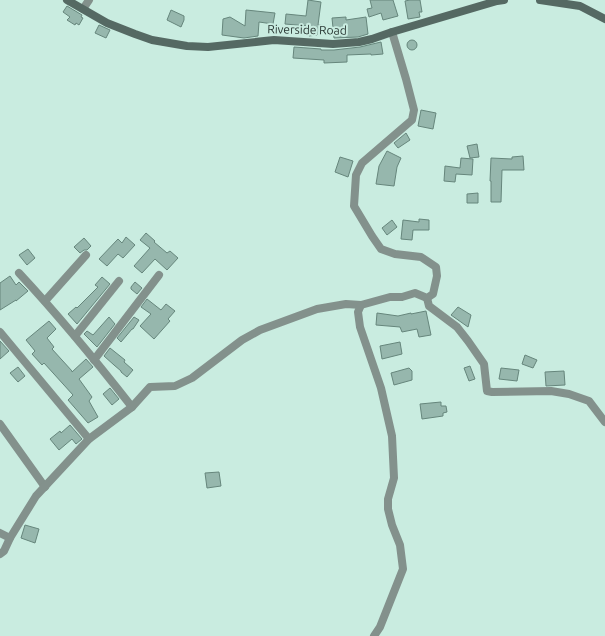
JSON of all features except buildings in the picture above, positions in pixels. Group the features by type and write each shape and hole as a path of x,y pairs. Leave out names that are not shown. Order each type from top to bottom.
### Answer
{"street":[{"name":"Riverside Road","path":"67,0 107,23 134,34 152,40 186,46 208,47 274,40 333,44 359,42 504,0"},
{"path":"83,9 89,0"},
{"path":"540,0 580,6 605,19"},
{"path":"392,32 414,110 412,120 362,163 356,175 354,206 381,249 395,254 421,257 436,267 437,276 433,294 427,298"},
{"path":"45,301 86,255"},
{"path":"19,273 75,336 132,408"},
{"path":"94,360 159,275"},
{"path":"75,336 120,282"},
{"path":"0,554 4,552 10,538 36,496 89,439 132,408 150,387 176,386 192,378 242,340 260,330 317,309 346,304 361,305 390,296 402,296 415,293 427,298"},
{"path":"427,298 429,306 457,327 484,364 487,391 551,391 569,394 589,401 605,422"},
{"path":"361,305 358,312 360,327 381,388 392,436 394,478 388,499 388,509 392,525 400,545 403,570 380,627 374,636"},
{"path":"0,332 89,439"},
{"path":"0,424 45,487"},
{"path":"0,533 10,538"}]}
